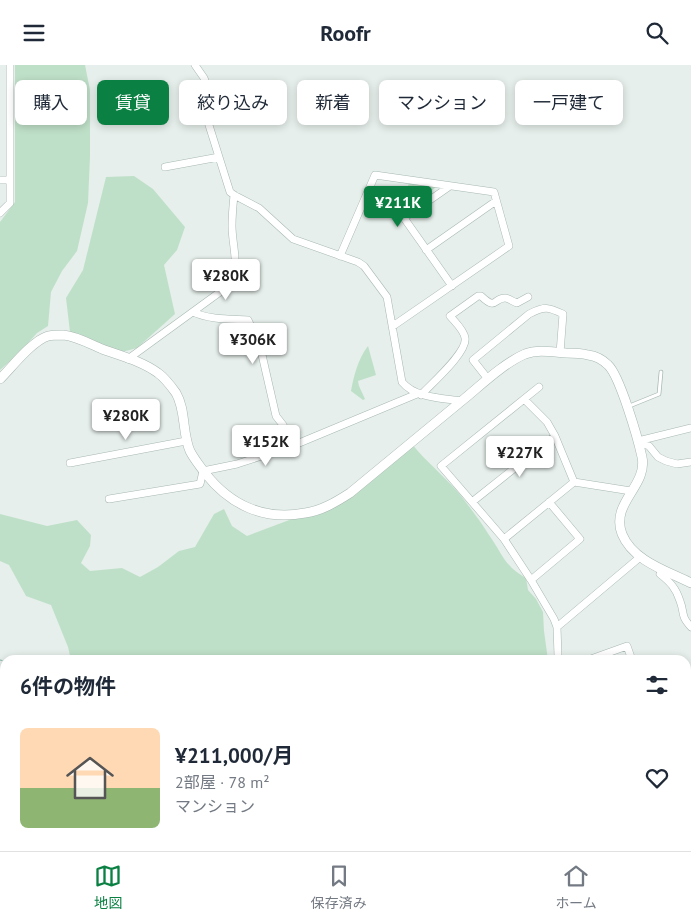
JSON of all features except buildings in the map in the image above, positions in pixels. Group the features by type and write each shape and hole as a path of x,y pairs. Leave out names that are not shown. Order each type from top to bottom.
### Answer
{"street":[{"path":"0,213 10,203 10,65"},
{"path":"195,65 206,83 208,122 230,192 259,208 293,239 358,262 364,266 385,293 393,326 400,378 404,385 419,394 461,401"},
{"path":"165,167 219,157"},
{"path":"340,256 375,175 494,192 509,246 393,326"},
{"path":"0,179 10,179"},
{"path":"450,186 404,218 452,286"},
{"path":"128,359 231,284 235,269 232,227 234,195"},
{"path":"426,250 496,201"},
{"path":"203,471 237,464 292,446 419,394 459,355 466,343 465,334 450,316 478,296 481,296 488,303 494,303 506,298 517,303 528,297"},
{"path":"488,379 472,360 529,314 543,308 550,308 563,314 560,353"},
{"path":"193,312 213,318 248,320 260,346 276,416 283,425 292,446"},
{"path":"0,379 33,345 48,336 64,335 77,338 144,365 164,378 177,394 186,441 203,471 215,486 227,496 249,509 276,515 306,513 335,502 350,493 514,359 531,352 540,351 590,355 601,359 613,370 617,377 642,459 640,475 619,515 621,532 626,543 639,557 691,583"},
{"path":"539,387 441,466 504,539 531,580 557,627 558,655"},
{"path":"524,399 546,422 555,436 574,482"},
{"path":"638,442 691,428"},
{"path":"472,502 555,436"},
{"path":"70,463 186,441"},
{"path":"638,442 649,446 658,457 666,461 677,464 691,462"},
{"path":"109,499 200,484 203,471"},
{"path":"504,539 574,482 631,491"},
{"path":"531,580 580,539 550,502"},
{"path":"557,627 639,557"},
{"path":"664,570 660,574 671,583 680,601 684,619 691,627"},
{"path":"603,655 627,647 630,655"}],"lane":[{"path":"627,407 659,394 661,372"}],"green space":[{"path":"15,65 85,65 90,90 88,203 77,251 62,271 51,292 48,326 37,333 0,370 0,222 15,202 15,125 87,125 87,80 15,80"},
{"path":"134,176 153,189 185,227 177,250 164,265 175,314 137,348 122,352 70,332 66,298 83,270 106,177"},
{"path":"410,180 440,184 402,213 400,209"},
{"path":"368,346 376,375 358,381 365,399 363,400 351,391 357,367"},
{"path":"412,444 462,497 508,564 526,578 528,590 536,599 543,612 547,655 70,655 51,605 26,596 9,565 0,561 0,514 47,526 77,520 91,535 90,546 81,563 90,571 122,568 140,577 158,567 179,551 195,547 214,514 224,509 232,526 247,536 340,499"}]}
